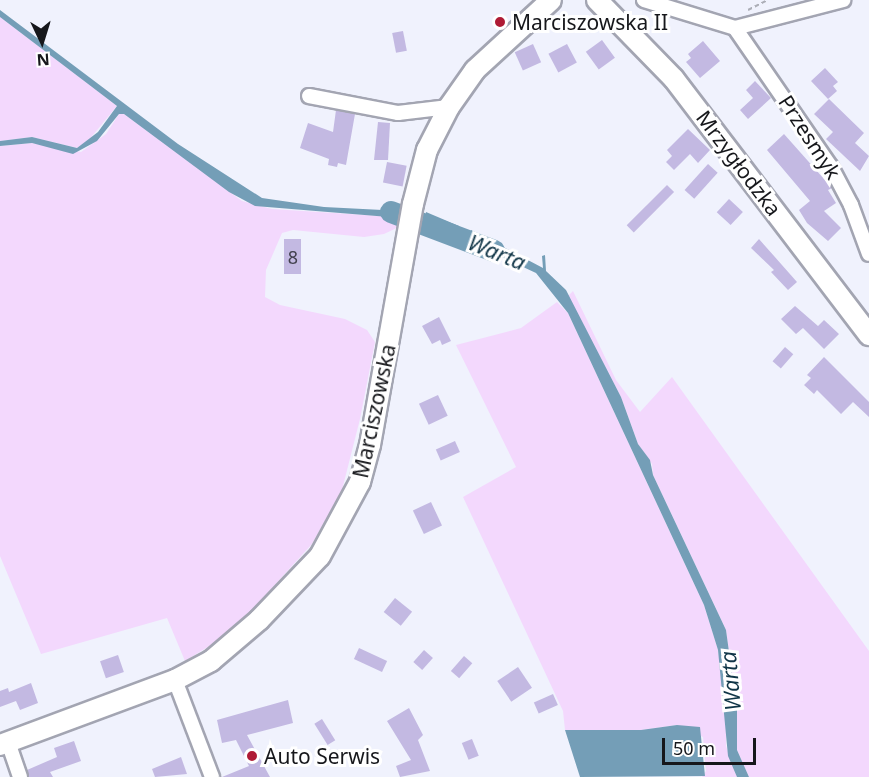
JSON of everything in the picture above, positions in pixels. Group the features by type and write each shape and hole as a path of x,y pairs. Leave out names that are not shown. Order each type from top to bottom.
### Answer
{"street":[{"name":"Marciszowska","path":"4,743 175,680 220,655 259,620 320,556 344,519 360,482 370,445 413,204 427,150 448,107 475,70 552,0"},
{"name":"Mrzygłodzka","path":"597,0 674,79 869,335"},
{"path":"644,0 735,28 843,0"},
{"name":"Przesmyk","path":"735,28 831,167 851,205 869,254"},
{"path":"309,96 398,113 448,107"},
{"path":"175,680 212,777"},
{"path":"4,743 20,777"}],"shaded area":[{"path":"0,17 117,106 88,141 77,148 32,137 0,141"},
{"path":"119,114 124,114 242,201 272,209 397,217 403,225 384,234 364,237 293,230 282,233 266,270 265,297 280,305 345,319 367,330 375,342 360,419 342,490 312,544 232,632 185,661 167,618 41,654 0,556 0,146 32,143 81,152 106,134"},
{"path":"573,291 616,380 640,412 672,377 869,651 869,777 749,777 737,750 737,709 726,630 653,475 652,464 638,444 621,397 568,296"},
{"path":"557,302 568,313 704,605 718,650 726,711 726,746 737,777 702,777 706,771 703,737 677,725 641,730 565,730 563,711 463,497 516,467 456,345 521,328"}],"water":[{"path":"0,10 178,144 262,198 324,207 402,211 401,218 255,206 229,192 124,114 119,114 97,141 73,154 32,143 0,146 0,141 32,137 77,148 98,132 117,106 0,17"},
{"path":"426,212 459,226 452,240 423,231"},
{"path":"471,230 543,268 542,256 545,255 546,271 566,290 621,397 638,444 650,460 653,475 726,630 737,710 737,750 749,777 737,777 728,756 718,650 704,605 568,313 536,273 478,246 464,246"},
{"path":"677,725 700,727 705,776 580,777 565,730 641,730"}],"building":[{"path":"403,31 407,51 396,53 392,33"},
{"path":"602,40 615,58 599,70 586,52"},
{"path":"703,41 720,61 700,78 686,62 691,58 688,54"},
{"path":"533,44 541,62 523,70 515,52"},
{"path":"567,44 577,63 558,72 548,54"},
{"path":"825,68 838,82 833,86 837,91 828,99 811,81"},
{"path":"755,81 771,98 748,119 740,110 753,98 746,90"},
{"path":"829,99 864,133 855,143 869,156 860,171 826,139 833,132 814,114"},
{"path":"336,110 355,114 346,165 338,163 337,167 328,165 329,159 300,148 308,123 333,132"},
{"path":"378,122 390,123 388,160 374,160"},
{"path":"688,129 710,150 698,163 690,154 674,170 666,162 672,156 667,150"},
{"path":"784,134 832,188 828,190 836,203 824,211 841,228 828,241 807,223 799,210 810,201 767,150"},
{"path":"387,162 407,166 403,186 383,183"},
{"path":"708,164 718,173 694,199 685,190"},
{"path":"667,185 674,192 634,232 627,225"},
{"path":"729,199 743,212 731,225 717,212"},
{"path":"284,239 301,239 301,274 284,274"},
{"path":"759,239 797,282 788,290 771,272 774,270 751,248"},
{"path":"795,306 818,326 824,320 839,334 824,349 803,328 796,334 781,319"},
{"path":"439,317 451,341 442,345 440,340 432,344 422,326"},
{"path":"785,347 793,354 781,369 773,361"},
{"path":"824,357 869,402 869,417 853,402 841,414 817,390 814,394 804,385 811,378 807,375"},
{"path":"438,395 448,416 429,425 419,404"},
{"path":"455,441 460,452 441,461 436,450"},
{"path":"431,502 442,526 424,534 413,510"},
{"path":"395,598 412,612 401,626 384,612"},
{"path":"359,648 387,661 382,672 354,659"},
{"path":"424,650 433,658 422,670 413,662"},
{"path":"118,655 124,672 106,678 100,661"},
{"path":"464,656 472,663 459,678 451,671"},
{"path":"518,667 532,688 511,702 497,681"},
{"path":"31,683 38,703 20,710 16,701 0,707 0,691 8,688 9,692"},
{"path":"553,694 558,705 539,714 534,703"},
{"path":"288,700 293,723 247,735 270,777 222,777 249,766 236,740 222,743 217,720"},
{"path":"409,708 423,735 418,740 430,771 400,777 396,766 411,760 387,721"},
{"path":"322,719 335,740 328,745 314,724"},
{"path":"472,739 479,756 469,760 462,743"},
{"path":"74,741 81,761 50,772 53,777 29,777 27,770 57,757 54,748"},
{"path":"181,757 187,774 155,777 152,769"}],"waterway":[{"name":"Warta","path":"391,212 494,251"}],"place":[{"name":"Marciszowska II","path":"500,22"},
{"name":"Auto Serwis","path":"252,756"}]}
